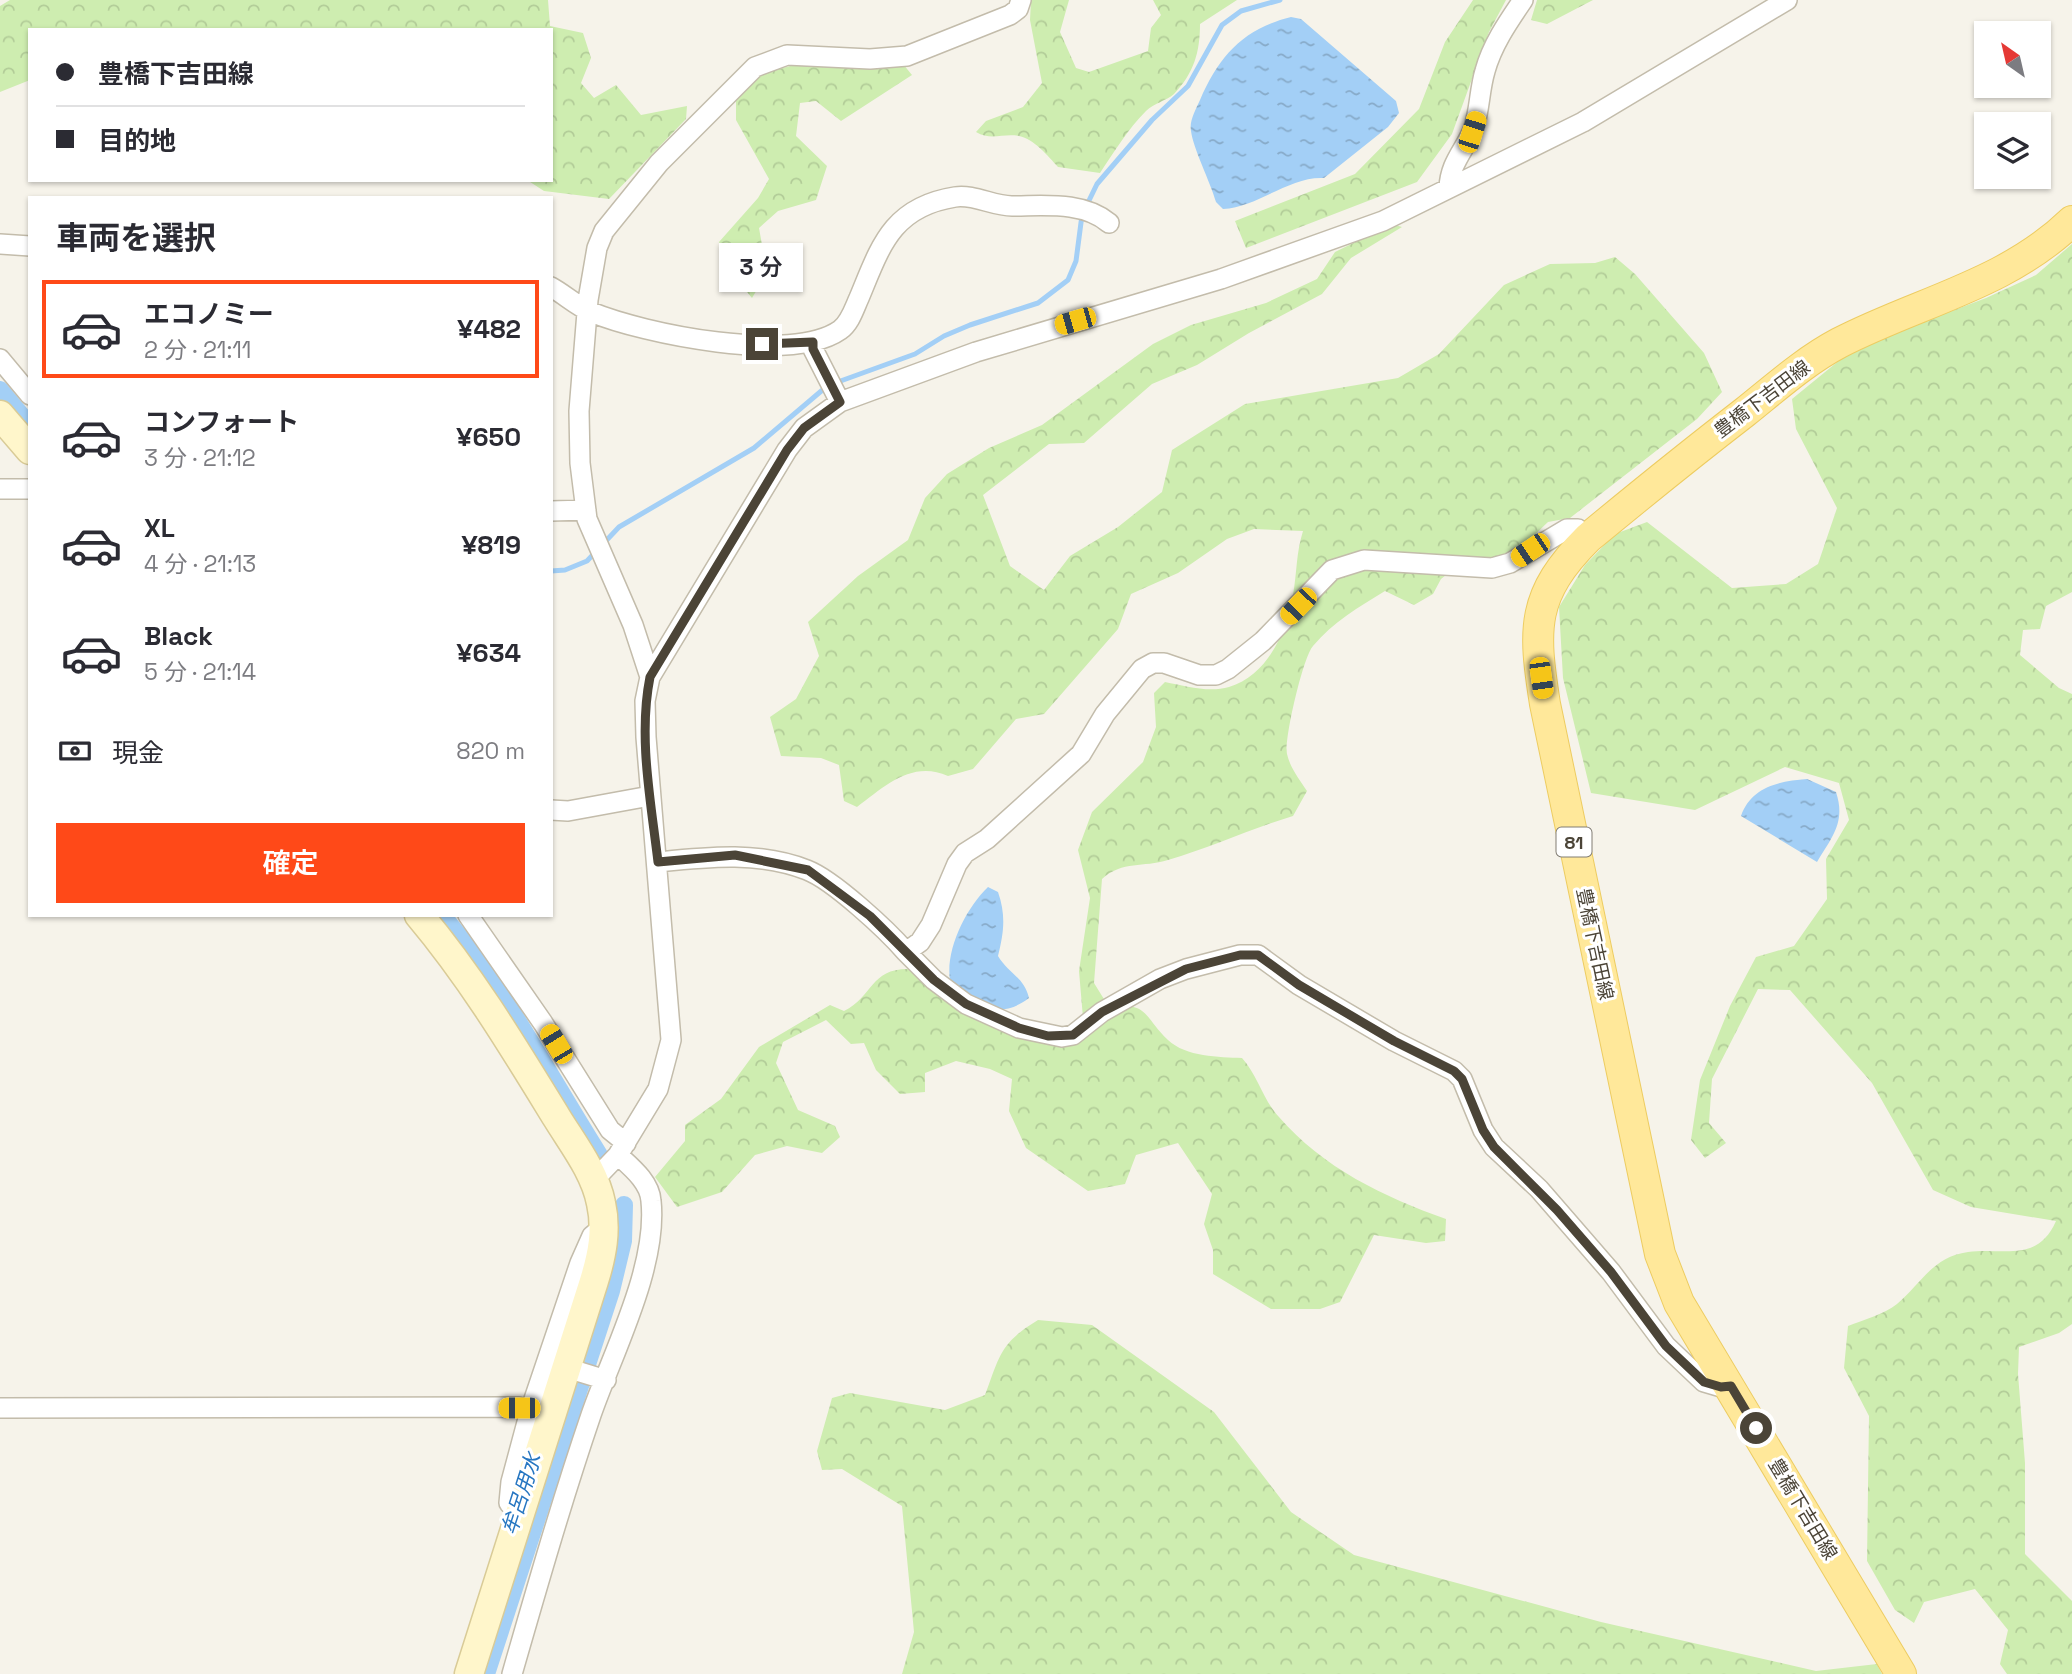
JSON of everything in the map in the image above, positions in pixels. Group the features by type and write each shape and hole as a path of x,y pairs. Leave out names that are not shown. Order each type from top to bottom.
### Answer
{"main road":[{"name":"豊橋下吉田線","path":"1901,1674 1679,1303 1660,1254 1545,704 1537,653 1537,625 1548,589 1566,561 1588,538 1798,370 1837,344 1994,277 2048,245 2072,221"}],"street":[{"path":"650,677 633,625 586,510 579,411 587,311 597,248 616,212 659,163 755,67 787,55 870,59 907,56 1010,15 1018,9 1021,0"},
{"path":"1448,188 1449,172 1472,132 1484,72 1493,50 1523,0"},
{"path":"594,1180 622,1149 658,1089 671,1040 658,862 650,796 645,701 650,677 787,450 833,390 976,352 1221,279 1343,238 1583,122 1787,0"},
{"path":"553,288 587,311 660,332 704,341 747,344 813,342 842,328 852,316 874,256 888,235 904,219 931,203 957,196 1007,206 1082,209 1109,223"},
{"path":"0,244 28,246"},
{"path":"813,342 833,390"},
{"path":"0,359 28,393"},
{"path":"0,415 28,448"},
{"path":"0,489 28,489"},
{"path":"553,511 586,510"},
{"path":"906,952 920,942 931,925 957,864 965,853 988,839 1081,754 1105,714 1142,669 1153,663 1199,675 1216,675 1228,669 1263,641 1332,570 1349,563 1364,560 1492,568 1510,563 1567,528 1578,529 1588,538"},
{"path":"553,810 568,811 650,796"},
{"path":"658,862 735,855 808,870 870,916 934,980 966,1004 1019,1028 1062,1037 1073,1035 1102,1012 1160,979 1186,969 1240,955 1258,955 1299,985 1394,1041 1454,1071 1462,1079 1483,1130 1494,1147 1548,1199 1611,1272 1666,1346 1704,1382 1721,1387 1731,1386"},
{"path":"421,917 480,993 594,1180 601,1201 604,1226 602,1256 572,1370 520,1515 469,1674"},
{"path":"469,917 543,1023 648,1189 652,1200 649,1241 602,1379 512,1674"},
{"path":"520,1515 509,1503 511,1482 530,1411 579,1263 592,1236 604,1226"},
{"path":"572,1370 602,1379"},
{"path":"0,1408 492,1407 530,1411"}],"green space":[{"path":"10,0 548,0 550,26 583,33 591,58 581,83 594,98 616,85 641,115 687,106 686,119 609,199 544,191 530,182 553,182 553,28 28,28 28,81 0,92 0,6"},
{"path":"1031,0 1069,0 1060,32 1076,68 1089,72 1148,51 1151,28 1161,15 1153,0 1237,0 1200,24 1197,53 1186,78 1174,94 1149,108 1139,118 1100,173 1058,167 1040,148 1019,136 987,136 976,132 986,121 1023,107 1042,83 1030,20"},
{"path":"1473,0 1506,0 1489,32 1452,134 1417,182 1246,248 1235,221 1355,174 1419,109 1445,42"},
{"path":"1537,0 1593,0 1547,24 1531,20"},
{"path":"802,63 903,64 912,75 841,121 816,101 800,103 796,136 827,166 816,200 778,211 759,228 767,273 752,298 726,267 719,242 758,198 769,179 736,120 736,96 763,73"},
{"path":"1392,224 1402,227 1351,258 1322,294 1249,333 1197,365 1152,384 1084,443 1049,444 983,495 1010,566 1044,590 1070,556 1118,527 1162,492 1172,450 1245,404 1398,378 1439,354 1504,285 1550,264 1595,263 1615,257 1635,274 1704,353 1722,392 1697,419 1570,518 1548,522 1525,544 1496,559 1464,561 1441,579 1433,594 1414,605 1385,591 1338,622 1313,646 1300,681 1287,746 1290,764 1307,791 1293,816 1168,860 1118,869 1102,879 1094,983 1107,1004 1139,1009 1168,1040 1184,1050 1203,1055 1242,1058 1273,1110 1296,1135 1356,1179 1400,1201 1446,1219 1445,1241 1426,1243 1374,1235 1340,1302 1320,1309 1271,1309 1213,1274 1213,1250 1204,1224 1212,1194 1178,1143 1136,1155 1125,1184 1088,1191 1026,1148 1009,1111 1012,1079 990,1069 956,1061 925,1073 925,1092 900,1094 876,1070 864,1043 851,1044 826,1020 783,1042 776,1063 798,1110 835,1126 840,1137 822,1153 787,1146 755,1155 722,1192 677,1207 655,1177 685,1141 685,1125 721,1099 759,1047 830,1005 844,1011 854,1005 887,973 910,969 1062,1041 1083,1018 1079,971 1090,898 1078,850 1092,812 1143,762 1156,727 1154,693 1165,682 1221,689 1243,681 1265,662 1286,623 1303,531 1254,529 1227,539 1178,573 1131,594 1118,629 1044,714 1016,719 973,769 948,776 923,771 911,773 889,784 857,807 844,801 839,765 821,758 781,756 770,717 796,699 819,656 808,622 858,576 908,540 925,498 947,474 989,448 1042,425 1153,344 1191,325 1266,303 1317,279 1335,252"},
{"path":"2072,244 2072,592 2046,606 2040,629 2023,630 2020,655 2059,688 2072,694 2072,1324 2059,1333 2019,1347 2018,1374 2025,1463 2025,1554 2072,1601 2072,1674 2007,1674 2000,1664 2008,1630 1975,1589 1924,1602 1914,1623 1895,1610 1867,1561 1869,1416 1844,1368 1848,1326 1892,1308 1945,1259 1968,1252 2018,1251 2029,1248 2048,1234 2056,1221 1971,1207 1933,1190 1872,1083 1790,990 1758,989 1712,1079 1709,1123 1726,1143 1705,1158 1691,1140 1700,1080 1730,1006 1756,957 1794,946 1827,899 1826,859 1849,820 1839,783 1785,767 1695,810 1591,793 1563,678 1559,607 1585,565 1615,534 1647,522 1732,588 1786,584 1818,564 1837,508 1796,429 1792,399 1841,359 1899,331 1986,298 2036,275"},
{"path":"1038,1320 1092,1325 1214,1412 1291,1512 1354,1555 1601,1622 1816,1671 1877,1664 1882,1674 902,1674 914,1632 902,1506 842,1469 822,1470 817,1451 832,1398 850,1393 945,1410 985,1395 1008,1343"}],"water":[{"path":"1291,17 1301,19 1396,101 1399,113 1388,127 1324,178 1299,182 1249,203 1223,209 1216,202 1192,138 1193,115 1215,70 1235,46 1259,29"},
{"path":"1807,779 1836,792 1839,803 1836,829 1817,862 1741,816 1752,798 1767,787"},
{"path":"988,887 998,892 1002,908 1003,931 998,956 1020,980 1029,998 1008,1008 998,1009 980,1003 951,985 949,973 958,933 971,907"}],"waterway":[{"path":"835,383 915,354 944,336 970,325 1038,303 1068,280 1076,261 1082,215 1097,184 1152,120 1188,86 1222,25 1241,11 1280,0"},
{"path":"553,571 565,570 587,561 619,527 754,448 826,387"},
{"name":"牟呂用水","path":"0,390 28,424"},
{"name":"牟呂用水","path":"444,917 486,972 599,1155"},
{"name":"牟呂用水","path":"486,1674 611,1291 623,1241 624,1205"}],"route":[{"path":"762,344 813,342 813,349 840,402 804,428 787,450 650,677 645,701 646,737 658,862 735,855 808,870 870,916 890,933 934,980 966,1004 1019,1028 1048,1036 1073,1035 1102,1012 1160,979 1186,969 1240,955 1258,955 1299,985 1394,1041 1454,1071 1462,1079 1483,1130 1494,1147 1539,1189 1611,1272 1666,1346 1704,1382 1721,1387 1731,1386 1756,1428"}]}
